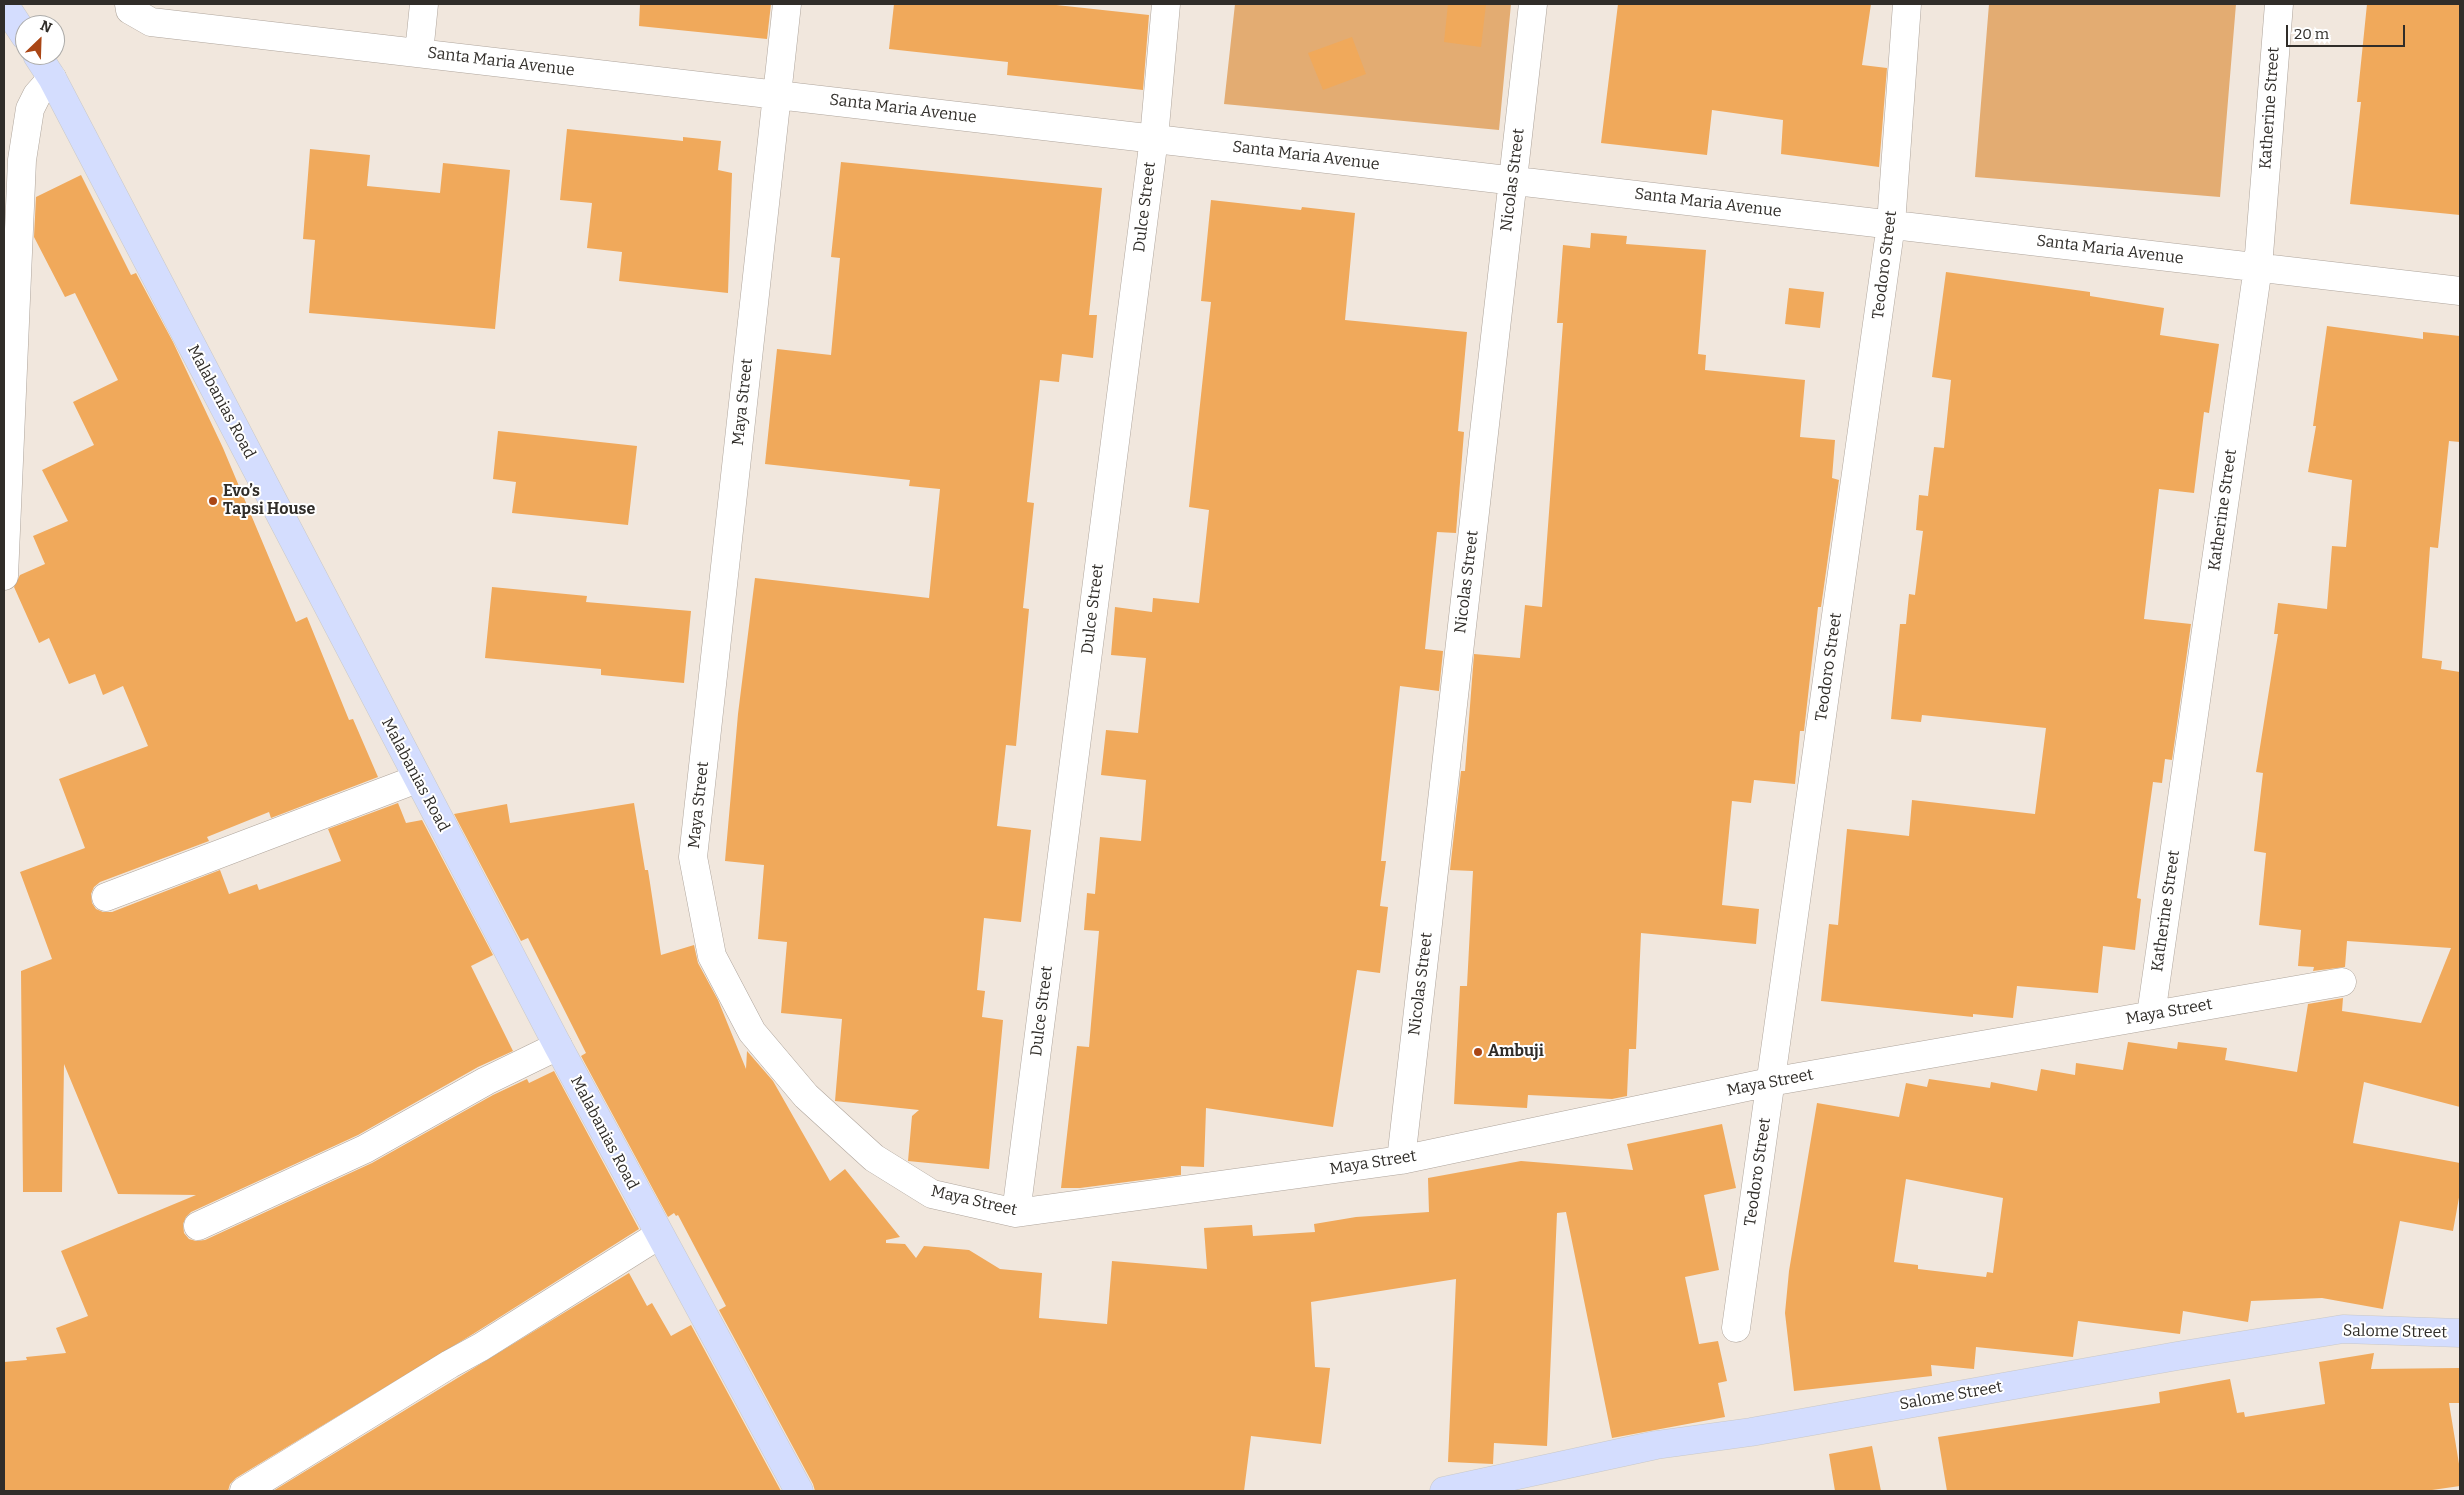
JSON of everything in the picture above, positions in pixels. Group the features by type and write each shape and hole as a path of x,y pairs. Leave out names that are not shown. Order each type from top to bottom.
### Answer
{"main road":[{"path":"4,4 15,21"},
{"name":"Malabanias Road","path":"44,65 558,1046 799,1491"},
{"name":"Salome Street","path":"1444,1491 1656,1445 1750,1432 2013,1384 2334,1331 2460,1333"}],"street":[{"name":"Santa Maria Avenue","path":"129,4 130,10 151,22 2460,291"},
{"path":"419,53 424,4"},
{"name":"Maya Street","path":"787,4 693,857 712,956 752,1032 806,1096 874,1158 932,1194 1016,1214 1401,1160 1770,1082 2342,982"},
{"name":"Dulce Street","path":"1016,1214 1154,138 1166,4"},
{"name":"Nicolas Street","path":"1401,1160 1533,4"},
{"name":"Teodoro Street","path":"1736,1328 1891,224 1907,4"},
{"name":"Katherine Street","path":"2151,1015 2258,267 2279,4"},
{"path":"4,576 22,160 30,109 38,95 52,78"},
{"path":"106,897 417,779"},
{"path":"198,1226 365,1149 486,1081 558,1046"},
{"path":"244,1491 659,1235"}],"shaded area":[{"path":"1235,4 1511,4 1499,130 1224,104"},
{"path":"1989,4 2236,4 2220,197 1975,177"}],"building":[{"path":"640,4 771,4 767,39 639,26"},
{"path":"894,4 1047,4 1149,15 1143,90 1007,75 1008,62 889,49"},
{"path":"1448,4 1486,4 1481,47 1444,42"},
{"path":"1618,4 1871,4 1862,65 1887,68 1879,167 1781,154 1783,120 1712,110 1707,155 1601,143"},
{"path":"2367,4 2460,4 2460,215 2350,204 2361,102 2357,102"},
{"path":"1352,37 1366,74 1323,90 1308,53"},
{"path":"567,129 683,141 683,137 721,141 718,170 732,173 728,293 619,281 622,252 587,248 592,203 560,200"},
{"path":"310,149 370,155 367,186 440,193 443,163 510,170 495,329 309,313 315,240 303,239"},
{"path":"841,162 1102,188 1089,315 1097,315 1093,358 1062,354 1059,382 1040,380 1027,502 1034,503 1023,608 1029,609 1016,746 1006,745 997,826 1031,830 1021,922 984,918 977,990 985,991 982,1017 1003,1020 989,1169 908,1161 912,1116 919,1110 835,1101 842,1019 781,1013 787,942 758,939 764,865 725,861 738,714 755,578 929,598 940,489 909,486 910,480 765,464 777,349 831,355 840,258 831,257"},
{"path":"81,175 131,275 136,273 173,342 223,448 296,622 307,617 349,720 353,719 378,777 271,818 269,812 207,837 209,841 100,882 94,887 91,894 92,903 96,909 103,912 112,912 220,870 229,894 257,884 259,890 341,861 328,829 398,803 406,823 422,820 493,955 471,966 513,1051 478,1067 358,1135 191,1212 183,1224 184,1233 189,1239 196,1241 205,1240 372,1163 493,1095 527,1079 529,1083 554,1071 639,1229 473,1334 236,1478 230,1484 228,1491 4,1491 4,1362 27,1360 26,1357 66,1353 56,1328 88,1316 61,1251 196,1195 118,1194 64,1064 62,1192 23,1192 21,971 52,959 20,872 85,848 59,779 148,746 123,686 103,695 95,674 69,684 49,638 39,643 14,587 20,575 45,564 33,536 68,521 42,470 94,445 73,402 118,380 75,293 65,297 34,237 36,197"},
{"path":"1211,200 1301,210 1302,207 1355,213 1345,320 1467,332 1458,431 1464,432 1456,533 1437,532 1425,649 1443,651 1439,691 1400,686 1381,861 1386,861 1380,906 1388,907 1380,973 1357,970 1333,1127 1206,1108 1204,1167 1181,1166 1181,1175 1080,1188 1061,1188 1077,1046 1089,1047 1099,931 1084,930 1087,893 1095,894 1100,837 1141,841 1146,780 1101,775 1106,730 1138,733 1146,658 1111,655 1115,607 1152,612 1153,598 1199,603 1209,510 1189,507 1211,302 1201,301"},
{"path":"1591,233 1627,236 1626,244 1706,250 1698,354 1706,355 1705,370 1805,380 1800,437 1835,440 1832,478 1839,480 1821,607 1818,607 1804,731 1800,731 1795,784 1754,780 1751,803 1732,801 1722,905 1759,909 1756,944 1641,933 1636,1049 1629,1049 1627,1096 1612,1099 1528,1095 1527,1108 1454,1104 1460,986 1467,986 1473,871 1450,870 1461,771 1465,771 1474,654 1520,658 1525,605 1542,607 1563,323 1557,323 1563,245 1590,248"},
{"path":"1946,272 2090,292 2090,296 2164,308 2160,335 2219,344 2209,413 2204,412 2194,493 2159,489 2144,619 2191,624 2172,760 2165,759 2162,783 2153,782 2137,898 2141,899 2135,950 2103,946 2098,993 2017,986 2013,1018 1973,1014 1973,1017 1821,1001 1829,924 1838,925 1847,829 1909,836 1912,800 2035,814 2046,728 1922,715 1921,722 1891,719 1900,624 1906,624 1909,594 1915,595 1923,531 1916,530 1919,495 1928,496 1934,447 1944,448 1951,380 1932,377"},
{"path":"1789,288 1824,292 1820,328 1785,324"},
{"path":"2327,326 2423,339 2423,332 2460,336 2460,442 2449,441 2438,548 2430,547 2422,658 2442,661 2441,669 2460,672 2460,1107 2364,1082 2353,1143 2460,1163 2460,1192 2453,1231 2400,1221 2383,1309 2322,1298 2251,1301 2248,1322 2183,1311 2180,1334 2078,1321 2073,1357 1976,1347 1974,1369 1931,1365 1932,1376 1794,1391 1785,1313 1789,1271 1817,1103 1899,1117 1906,1083 1927,1087 1929,1079 1990,1088 1991,1082 2037,1091 2041,1069 2075,1075 2076,1063 2123,1070 2128,1042 2177,1049 2178,1042 2227,1048 2225,1060 2297,1072 2308,1004 2343,998 2342,1011 2421,1023 2451,948 2347,941 2345,967 2313,971 2314,967 2298,966 2301,930 2259,925 2266,853 2254,851 2263,773 2256,772 2278,634 2274,634 2278,603 2327,609 2332,546 2346,547 2352,480 2308,472 2316,426 2313,426","holes":["1906,1179 2003,1198 1993,1273 1987,1272 1986,1277 1918,1269 1918,1265 1894,1262"]},
{"path":"498,431 637,446 628,525 512,513 516,482 493,479"},
{"path":"492,587 587,596 586,602 691,611 684,683 601,675 601,669 485,658"},
{"path":"634,803 645,870 648,870 661,955 694,945 698,963 718,1000 746,1069 747,1051 773,1081 830,1181 845,1169 900,1237 886,1240 886,1243 905,1244 916,1258 924,1246 969,1250 1000,1269 1042,1273 1039,1318 1107,1324 1112,1261 1207,1269 1204,1228 1252,1225 1253,1236 1315,1232 1314,1224 1356,1217 1429,1212 1428,1178 1521,1161 1633,1170 1627,1144 1722,1124 1736,1188 1704,1195 1719,1270 1685,1277 1699,1344 1718,1341 1727,1381 1718,1383 1725,1417 1612,1438 1566,1212 1557,1213 1547,1446 1494,1443 1493,1464 1448,1462 1456,1279 1311,1302 1315,1367 1330,1368 1321,1444 1251,1436 1244,1491 815,1491 813,1484 719,1310 726,1306 678,1215 676,1216 674,1213 668,1217 581,1056 586,1053 528,938 521,941 454,814 507,804 510,823"},
{"path":"629,1273 647,1306 652,1303 671,1336 691,1325 781,1491 273,1491"},
{"path":"2374,1353 2371,1369 2460,1368 2460,1403 2449,1403 2460,1470 2460,1486 2425,1491 1947,1491 1938,1437 2160,1403 2159,1392 2230,1379 2237,1413 2244,1412 2245,1417 2325,1404 2319,1362"},
{"path":"1872,1446 1881,1491 1835,1491 1829,1454"}],"place":[{"name":"Evo’s Tapsi House","path":"213,501"},
{"name":"Ambuji","path":"1478,1052"}]}
